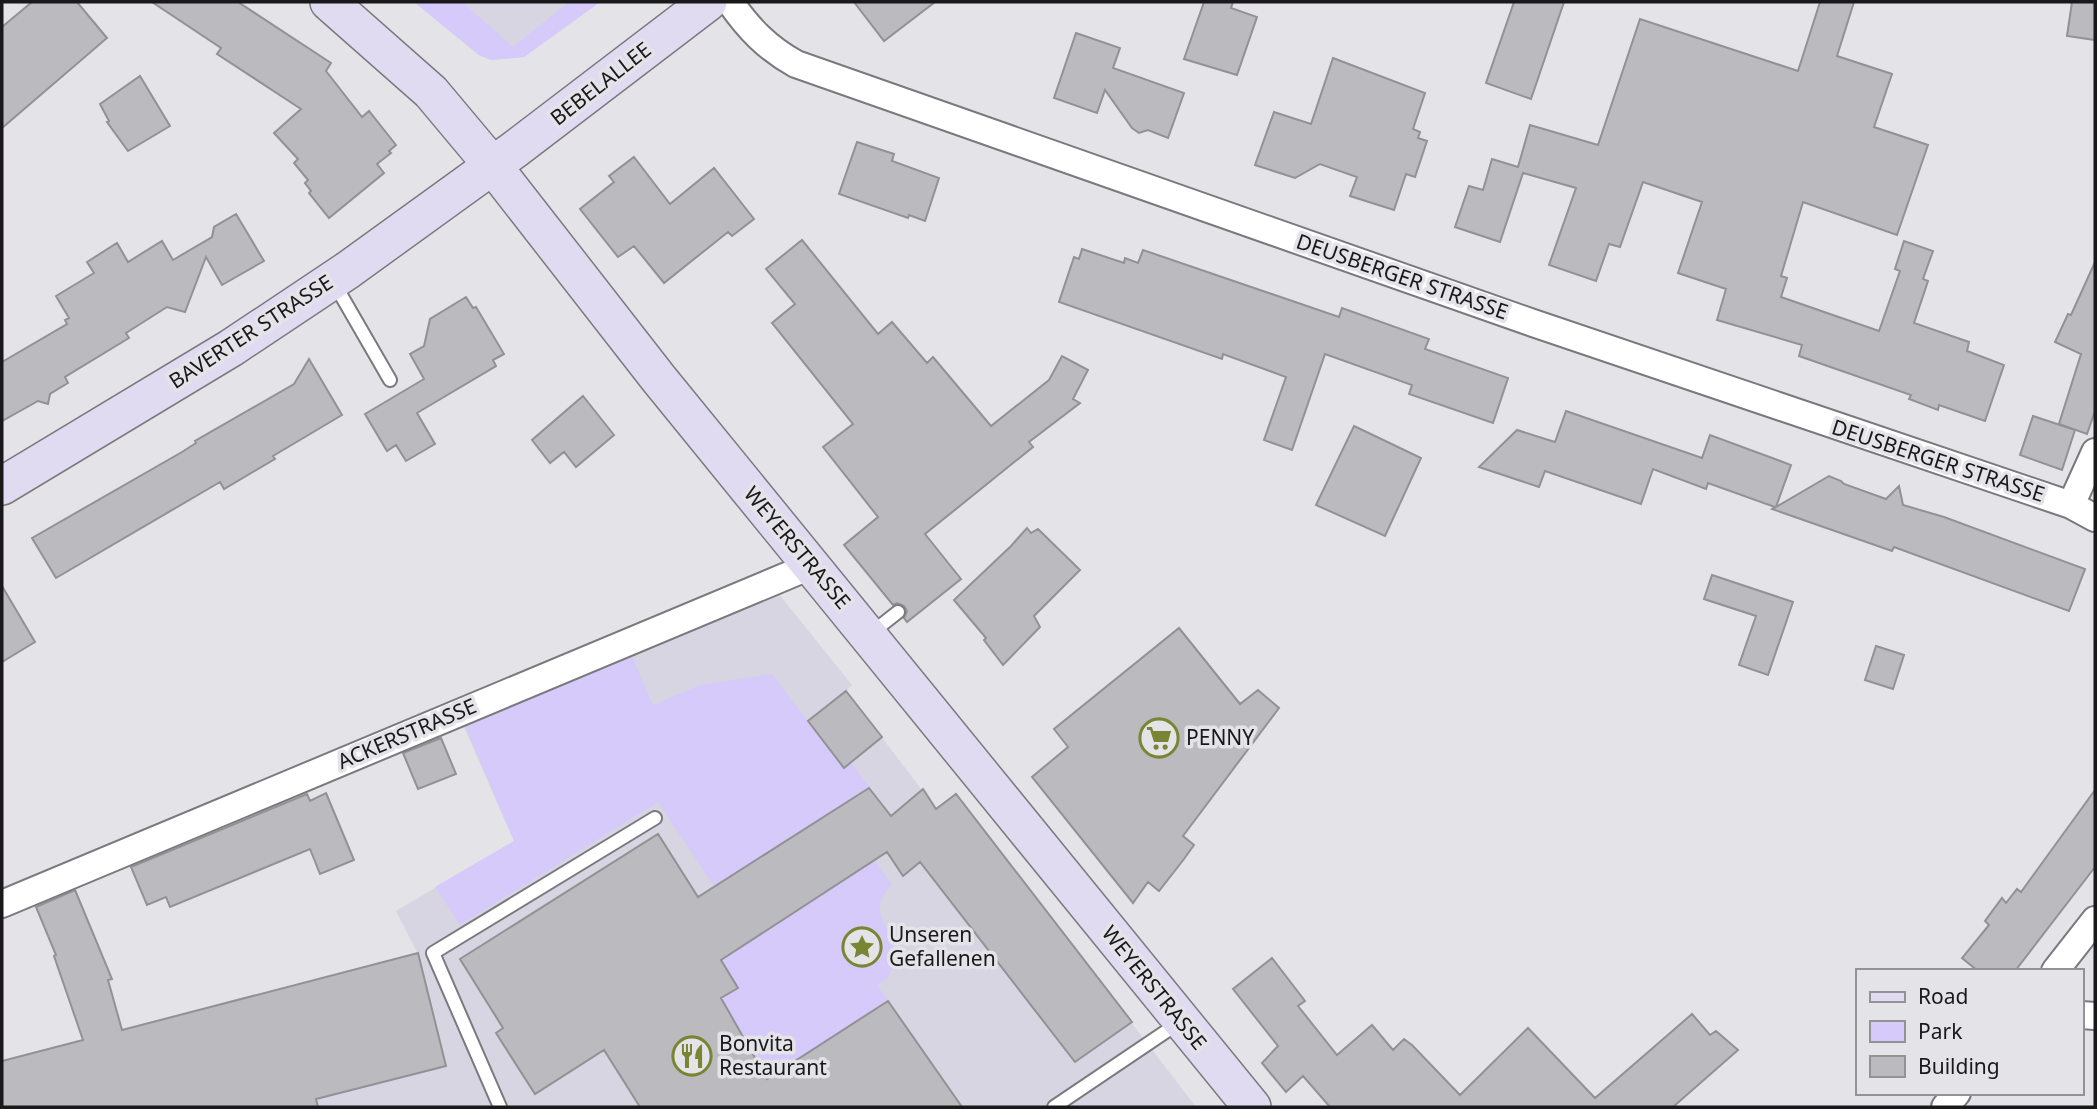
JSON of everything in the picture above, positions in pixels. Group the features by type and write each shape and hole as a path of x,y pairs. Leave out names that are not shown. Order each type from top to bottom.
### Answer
{"main road":[{"name":"WEYERSTRASSE","path":"329,2 431,92 493,166 659,379 813,565 1180,1022 1252,1107"},
{"name":"BEBELALLEE","path":"493,166 708,2"},
{"name":"BAVERTER STRASSE","path":"2,486 232,348 493,166"}],"street":[{"name":"DEUSBERGER STRASSE","path":"730,2 758,37 775,52 796,64 1533,323 2071,505 2095,518"},
{"path":"2071,505 2095,452"},
{"name":"ACKERSTRASSE","path":"2,904 813,565"},
{"path":"2057,969 2095,920"}],"lane":[{"path":"331,280 390,380"},
{"path":"869,635 898,612"},
{"path":"500,1107 433,953 655,818"},
{"path":"1054,1107 1180,1022"}],"shaded area":[{"path":"414,2 600,2 524,57 491,60 479,55"},
{"path":"778,593 852,685 846,691 936,808 956,794 1196,1107 2,1107 2,1061 418,954 396,911 514,841 464,727"}],"green space":[{"path":"414,2 462,2 513,47 569,2 600,2 524,57 491,60 479,55"},
{"path":"632,656 653,705 700,685 772,674 843,768 851,762 878,799 868,805 859,794 714,886 658,802 460,925 435,887 514,841 465,726"},
{"path":"874,860 892,885 880,903 880,911 892,941 894,958 888,978 877,985 888,1001 769,1078 721,998 737,988 721,960"}],"building":[{"path":"32,2 77,2 107,38 2,128 2,27"},
{"path":"152,2 238,2 331,63 326,71 362,117 369,111 396,145 389,151 391,153 377,164 384,173 329,218 309,193 311,191 305,183 308,180 294,163 298,159 274,133 301,109 217,54 221,48"},
{"path":"854,2 935,2 884,41"},
{"path":"1204,2 1233,2 1231,8 1257,17 1237,75 1184,59"},
{"path":"1514,2 1564,2 1531,99 1486,83"},
{"path":"1820,2 1854,2 1837,56 1892,74 1874,127 1928,145 1897,235 1803,202 1781,276 1787,278 1781,297 1879,331 1900,271 1895,269 1904,241 1933,251 1923,279 1928,281 1914,323 1969,342 1967,351 2004,365 1985,421 1939,405 1938,410 1909,399 1911,395 1799,356 1802,345 1717,320 1726,289 1678,273 1702,202 1643,182 1620,247 1609,244 1596,281 1549,265 1576,188 1523,173 1500,242 1455,227 1469,186 1483,190 1492,159 1518,167 1530,125 1598,145 1640,19 1798,71"},
{"path":"2072,2 2095,2 2095,40 2067,36"},
{"path":"1076,33 1120,48 1113,68 1184,93 1168,138 1148,130 1139,133 1132,128 1105,90 1097,113 1054,98"},
{"path":"1333,58 1425,93 1413,129 1420,132 1418,138 1427,141 1415,177 1406,174 1394,210 1350,196 1357,177 1320,164 1295,178 1255,165 1274,112 1311,124"},
{"path":"140,76 170,126 128,151 107,122 109,121 100,104"},
{"path":"857,142 894,154 892,161 939,178 925,221 909,215 908,218 839,194"},
{"path":"634,157 670,204 714,168 754,219 732,236 728,232 664,283 634,246 618,257 580,209 614,182 609,176"},
{"path":"236,214 264,261 222,285 206,257 185,312 167,307 126,333 129,338 65,377 68,383 50,394 48,404 38,401 2,421 2,362 67,324 65,320 69,318 56,296 94,273 87,262 117,243 128,262 162,241 173,260 212,237 214,227"},
{"path":"802,240 878,334 892,322 927,363 933,357 991,426 1049,380 1062,356 1088,370 1073,399 1080,403 1029,442 1033,447 925,534 961,579 907,622 904,618 907,611 904,606 897,603 893,605 844,545 878,517 823,447 853,424 772,323 795,304 766,269"},
{"path":"1082,249 1124,263 1125,258 1138,263 1143,250 1339,317 1342,308 1429,339 1425,349 1508,378 1493,423 1409,394 1412,385 1325,354 1292,450 1264,440 1286,377 1223,354 1222,359 1059,302 1074,257 1079,259"},
{"path":"2095,262 2095,411 2087,434 2059,424 2081,354 2055,342 2068,314 2071,315"},
{"path":"466,297 473,308 476,307 504,354 493,360 496,366 417,413 435,444 406,461 396,445 387,451 365,414 424,379 410,354 424,346 430,319"},
{"path":"309,359 342,415 224,489 220,482 56,578 32,538 294,384"},
{"path":"583,396 614,435 576,467 564,452 550,463 532,440"},
{"path":"1566,411 1702,458 1710,435 1791,465 1776,507 1829,476 1886,499 1899,486 1903,505 1944,517 2085,569 2069,611 1894,547 1892,551 1772,509 1775,507 1708,483 1706,489 1653,469 1641,504 1545,471 1539,487 1479,467 1517,430 1555,442"},
{"path":"2033,416 2075,430 2062,470 2020,455"},
{"path":"1354,426 1421,458 1385,536 1316,505"},
{"path":"1027,528 1031,533 1038,529 1080,570 1034,616 1040,627 1003,665 984,640 986,638 954,600"},
{"path":"1712,575 1793,602 1768,675 1739,665 1756,616 1704,599"},
{"path":"2,586 35,642 2,662"},
{"name":"PENNY","path":"1179,628 1240,704 1258,690 1279,708 1183,836 1194,845 1184,859 1159,891 1148,882 1133,903 1032,777 1068,747 1054,729"},
{"path":"1876,646 1904,655 1893,689 1865,680"},
{"path":"846,691 882,737 844,768 808,721"},
{"path":"441,738 456,774 418,789 403,753"},
{"path":"869,788 891,816 923,789 936,809 956,794 1132,1022 1075,1062 920,862 903,876 887,852 721,960 738,988 721,998 767,1079 888,1001 962,1107 640,1107 604,1050 535,1094 496,1033 503,1028 460,959 658,834 698,897"},
{"path":"2095,790 2095,867 2017,969 1976,969 1962,958 1989,925 1985,921 2002,898 2006,903 2017,889 2021,892"},
{"path":"326,793 354,860 320,874 310,849 170,907 166,897 147,905 131,867 307,794 310,801"},
{"path":"75,890 112,979 108,980 122,1030 418,953 446,1066 316,1099 318,1107 2,1107 2,1061 83,1040 54,956 56,955 36,907"},
{"path":"1272,958 1305,1001 1298,1006 1337,1055 1372,1025 1393,1050 1404,1039 1412,1045 1460,1095 1528,1028 1595,1098 1692,1014 1710,1035 1716,1031 1738,1050 1673,1107 1330,1107 1303,1076 1286,1092 1262,1063 1278,1046 1233,989"}],"place":[{"name":"PENNY","path":"1159,738"},
{"name":"Unseren Gefallenen","path":"862,947"},
{"name":"Bonvita Restaurant","path":"692,1056"}]}
